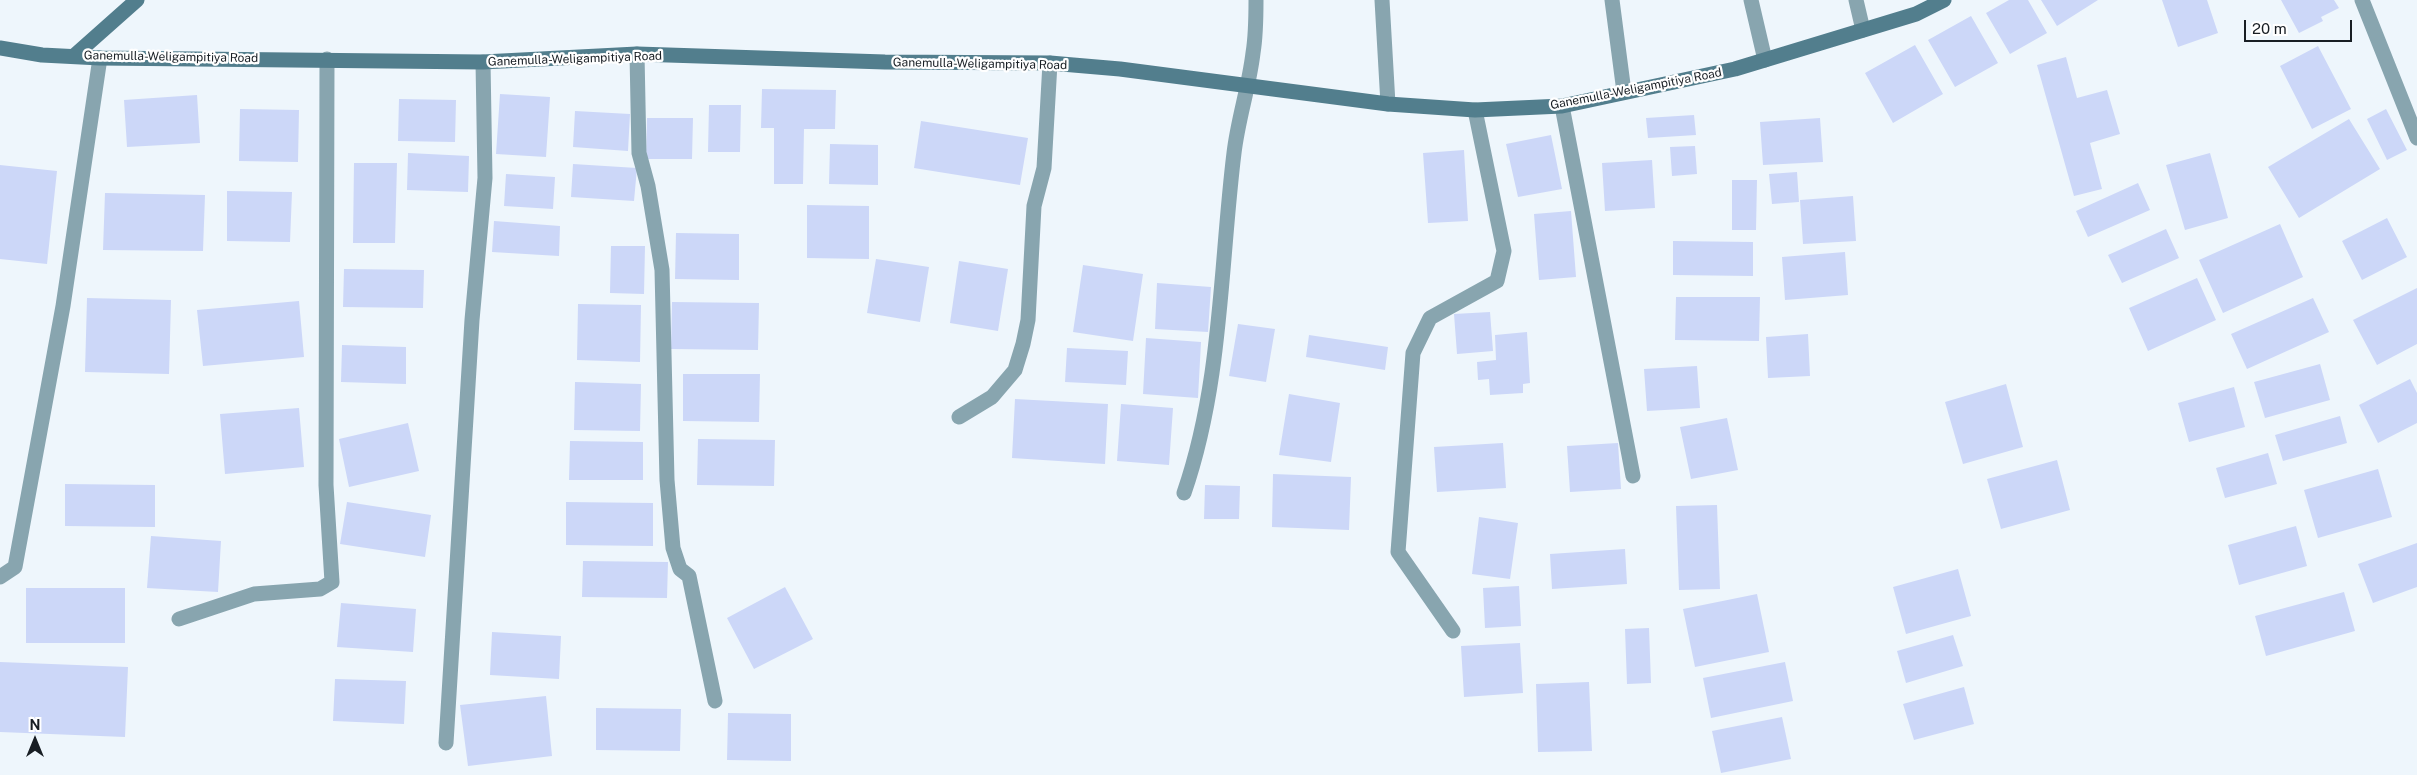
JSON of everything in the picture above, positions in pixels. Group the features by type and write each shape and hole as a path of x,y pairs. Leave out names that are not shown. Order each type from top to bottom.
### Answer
{"street":[{"path":"75,56 137,0"},
{"path":"1184,493 1198,453 1220,325 1224,243 1234,152 1253,54 1256,0"},
{"path":"1382,0 1388,104"},
{"path":"1612,0 1624,92"},
{"path":"1752,0 1764,60"},
{"path":"1856,0 1863,30"},
{"name":"Ganemulla-Weligampitiya Road","path":"0,48 42,56 100,58 483,62 637,54 885,62 1050,63 1247,84 1388,104 1475,110 1562,106 1735,69 1916,14 1944,0"},
{"path":"2362,0 2417,138"},
{"path":"637,54 639,153 648,186 662,270 667,480 672,548 680,569 689,576 715,701"},
{"path":"0,577 14,567 63,306 100,58"},
{"path":"179,619 254,594 320,589 332,582 326,485 327,59"},
{"path":"446,743 472,320 485,178 483,62"},
{"path":"959,417 992,397 1015,370 1023,344 1028,320 1034,206 1044,168 1050,63"},
{"path":"1562,106 1633,476"},
{"path":"1453,631 1398,552 1413,353 1430,318 1498,281 1504,251 1475,110"}],"building":[{"path":"2009,0 2028,0 2047,33 2010,54 1986,13"},
{"path":"2041,0 2098,0 2057,26"},
{"path":"2162,0 2207,0 2218,33 2178,47"},
{"path":"2281,0 2334,0 2339,8 2321,17 2323,21 2299,33"},
{"path":"1971,16 1998,63 1955,87 1928,40"},
{"path":"1915,45 1943,94 1893,123 1865,73"},
{"path":"2318,46 2351,109 2312,129 2280,66"},
{"path":"2066,57 2077,98 2107,90 2120,134 2090,143 2102,189 2074,196 2037,65"},
{"path":"762,89 836,90 835,129 804,129 803,184 774,184 774,128 761,128"},
{"path":"500,94 550,97 546,157 496,154"},
{"path":"197,95 200,143 127,147 124,100"},
{"path":"399,99 456,100 455,142 398,141"},
{"path":"709,105 741,105 740,152 708,152"},
{"path":"240,109 299,110 298,162 239,161"},
{"path":"2386,109 2407,150 2387,160 2367,119"},
{"path":"575,111 630,114 628,151 573,147"},
{"path":"1694,115 1696,135 1648,138 1646,118"},
{"path":"647,118 693,118 692,159 646,159"},
{"path":"1820,118 1823,162 1763,165 1760,122"},
{"path":"2349,119 2380,169 2299,218 2268,167"},
{"path":"921,121 1028,138 1020,185 914,168"},
{"path":"1551,135 1562,189 1518,197 1506,144"},
{"path":"830,144 878,145 878,185 829,184"},
{"path":"1695,146 1697,174 1672,176 1670,147"},
{"path":"1464,150 1468,221 1428,223 1423,153"},
{"path":"408,153 469,156 468,192 407,190"},
{"path":"2210,153 2228,218 2185,230 2166,165"},
{"path":"1652,160 1655,208 1605,211 1602,163"},
{"path":"354,163 397,163 395,243 353,243"},
{"path":"573,164 637,168 634,201 571,197"},
{"path":"0,165 57,171 47,264 0,259"},
{"path":"1797,172 1799,202 1772,204 1769,174"},
{"path":"506,174 555,177 553,209 504,206"},
{"path":"1732,180 1757,180 1756,230 1732,230"},
{"path":"2138,183 2150,210 2088,237 2076,211"},
{"path":"227,191 292,192 290,242 227,241"},
{"path":"105,193 205,195 203,251 103,250"},
{"path":"1853,196 1856,241 1803,244 1800,200"},
{"path":"807,205 869,206 869,259 807,258"},
{"path":"1571,211 1576,277 1539,280 1534,214"},
{"path":"2387,218 2407,257 2362,280 2342,241"},
{"path":"494,221 560,226 559,256 492,252"},
{"path":"2280,224 2303,277 2223,313 2199,260"},
{"path":"2166,229 2179,258 2122,283 2108,255"},
{"path":"676,233 739,234 739,280 675,279"},
{"path":"1673,241 1753,242 1753,276 1673,275"},
{"path":"611,246 645,246 644,294 610,293"},
{"path":"1845,252 1848,295 1785,300 1782,257"},
{"path":"876,259 929,267 920,322 867,313"},
{"path":"959,261 1008,269 998,331 950,323"},
{"path":"1083,265 1143,274 1133,341 1073,332"},
{"path":"344,269 424,270 423,308 343,307"},
{"path":"2197,278 2216,320 2148,351 2129,308"},
{"path":"1157,283 1211,287 1208,332 1155,329"},
{"path":"2417,288 2417,344 2377,365 2353,320"},
{"path":"1676,297 1760,297 1759,341 1675,340"},
{"path":"87,298 171,300 169,374 85,372"},
{"path":"2313,298 2329,332 2247,369 2231,334"},
{"path":"299,301 304,357 203,366 197,310"},
{"path":"672,302 759,303 758,350 671,349"},
{"path":"578,304 641,305 640,362 577,360"},
{"path":"1490,312 1493,351 1457,354 1454,314"},
{"path":"1238,324 1275,329 1266,382 1229,376"},
{"path":"1527,332 1530,383 1523,384 1523,393 1490,395 1489,379 1478,380 1477,362 1496,360 1495,335"},
{"path":"1808,334 1810,376 1768,378 1766,337"},
{"path":"1309,335 1388,347 1385,370 1306,357"},
{"path":"1146,338 1201,342 1198,398 1143,394"},
{"path":"342,345 406,347 406,384 341,382"},
{"path":"1067,348 1128,351 1126,385 1065,382"},
{"path":"2320,364 2330,400 2265,418 2254,382"},
{"path":"1697,366 1700,408 1647,411 1644,369"},
{"path":"683,374 760,374 759,422 683,421"},
{"path":"2410,379 2417,393 2417,423 2378,443 2359,405"},
{"path":"575,382 641,384 640,431 574,430"},
{"path":"2006,384 2023,447 1963,464 1945,402"},
{"path":"2234,387 2245,427 2189,442 2178,403"},
{"path":"1289,394 1340,403 1331,462 1279,455"},
{"path":"1015,399 1108,404 1105,464 1012,458"},
{"path":"1121,404 1173,408 1169,465 1117,461"},
{"path":"299,408 304,467 225,474 220,414"},
{"path":"2340,416 2347,443 2283,461 2275,435"},
{"path":"1727,418 1738,470 1691,479 1680,427"},
{"path":"408,423 419,471 349,487 339,439"},
{"path":"698,439 775,440 774,486 697,485"},
{"path":"570,441 643,442 643,480 569,480"},
{"path":"1503,443 1506,488 1437,492 1434,447"},
{"path":"1618,443 1621,489 1570,492 1567,446"},
{"path":"2268,453 2277,484 2225,498 2216,468"},
{"path":"2057,460 2070,510 2001,529 1987,479"},
{"path":"2378,469 2392,517 2318,538 2304,490"},
{"path":"1273,474 1351,477 1349,530 1272,527"},
{"path":"65,484 155,485 155,527 65,526"},
{"path":"1205,485 1240,486 1239,519 1204,519"},
{"path":"347,502 431,515 425,557 340,544"},
{"path":"566,502 653,503 653,546 566,545"},
{"path":"1717,505 1720,589 1679,590 1676,506"},
{"path":"1479,517 1518,523 1510,579 1472,574"},
{"path":"2296,526 2307,566 2239,585 2228,545"},
{"path":"151,536 221,541 218,592 147,588"},
{"path":"2417,543 2417,587 2373,603 2358,564"},
{"path":"1625,549 1627,584 1552,589 1550,554"},
{"path":"583,561 668,562 667,598 582,597"},
{"path":"1958,569 1971,616 1906,634 1893,587"},
{"path":"1519,586 1521,626 1485,628 1483,588"},
{"path":"785,587 813,639 754,669 727,618"},
{"path":"26,588 125,588 125,643 26,643"},
{"path":"2344,592 2355,631 2266,656 2255,616"},
{"path":"1757,594 1769,652 1695,667 1683,609"},
{"path":"341,603 416,609 413,652 337,647"},
{"path":"1649,628 1651,683 1627,684 1625,629"},
{"path":"492,632 561,636 559,679 490,675"},
{"path":"1953,635 1963,666 1906,683 1897,651"},
{"path":"1520,643 1523,693 1464,697 1461,646"},
{"path":"0,662 128,667 125,737 0,732"},
{"path":"1785,662 1793,701 1711,718 1703,678"},
{"path":"335,679 406,681 404,724 333,721"},
{"path":"1589,682 1592,751 1538,752 1536,684"},
{"path":"1964,687 1974,724 1914,740 1903,704"},
{"path":"546,696 552,756 468,766 460,705"},
{"path":"596,708 681,709 680,751 596,750"},
{"path":"728,713 791,714 791,761 727,760"},
{"path":"1782,717 1791,759 1721,773 1712,731"}]}
